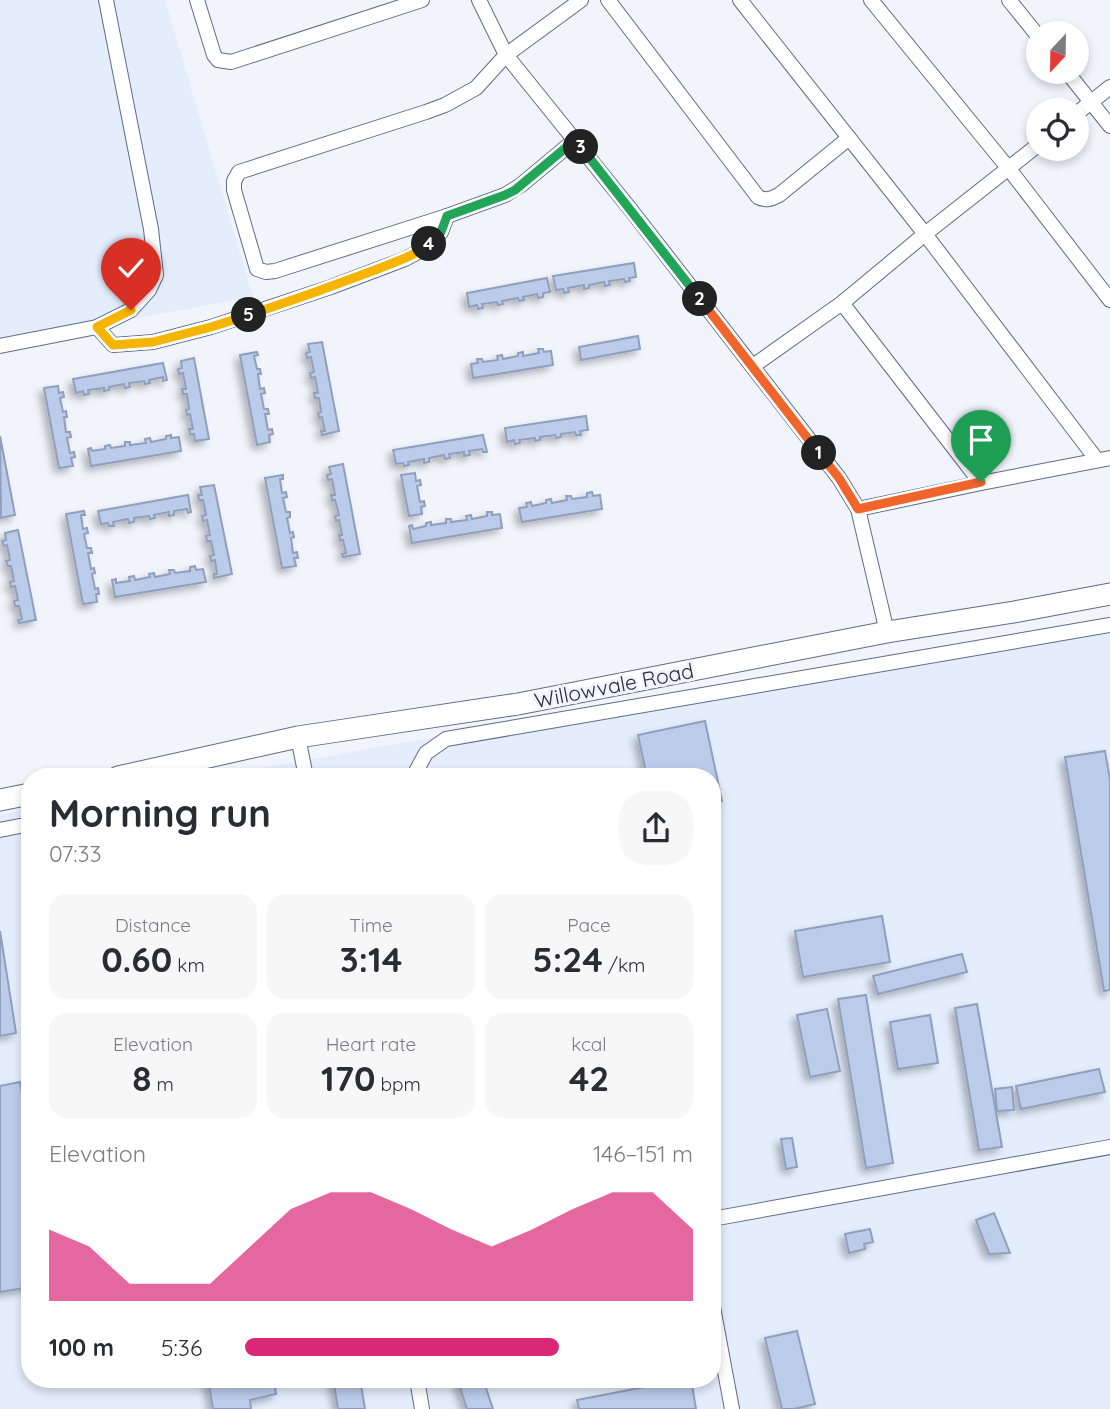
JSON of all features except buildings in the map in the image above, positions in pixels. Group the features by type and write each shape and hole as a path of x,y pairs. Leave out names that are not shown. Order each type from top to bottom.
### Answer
{"main road":[{"name":"Willowvale Road","path":"158,768 298,737 518,704 887,632 1110,594"},
{"path":"0,800 21,796"}],"street":[{"path":"0,346 97,327 131,310 149,290 156,275 150,229 106,0"},
{"path":"197,0 214,55 218,60 231,62 422,0"},
{"path":"479,0 506,55 839,478 858,509 887,632"},
{"path":"575,140 515,190 505,195 283,270 267,272 257,269 233,185 239,172 445,105 477,88 506,55 581,0"},
{"path":"608,0 758,197 770,199 779,195 849,138"},
{"path":"740,0 1104,459 858,509"},
{"path":"871,0 1009,169 1110,300"},
{"path":"1009,0 1026,21"},
{"path":"1077,84 1110,126"},
{"path":"1091,102 1110,87"},
{"path":"753,366 842,303 1026,155"},
{"path":"97,327 113,345 153,342 211,327 405,259 435,239 445,225 447,216"},
{"path":"842,303 981,482"},
{"path":"418,768 426,753 446,739 1110,625"},
{"path":"298,737 304,768"},
{"path":"0,830 21,826"},
{"path":"721,1217 1110,1146"},
{"path":"721,1350 732,1409"},
{"path":"418,1388 422,1409"}],"shaded area":[{"path":"0,0 165,0 253,297 0,343"},
{"path":"1110,618 1110,1409 0,1409 0,815 21,811 21,1388 721,1388 721,768 261,768"}],"route":[{"path":"131,310 97,327 113,345 153,342 211,327 405,259 435,239 445,225 447,216 515,190 575,140 839,478 858,509 981,482"}]}
